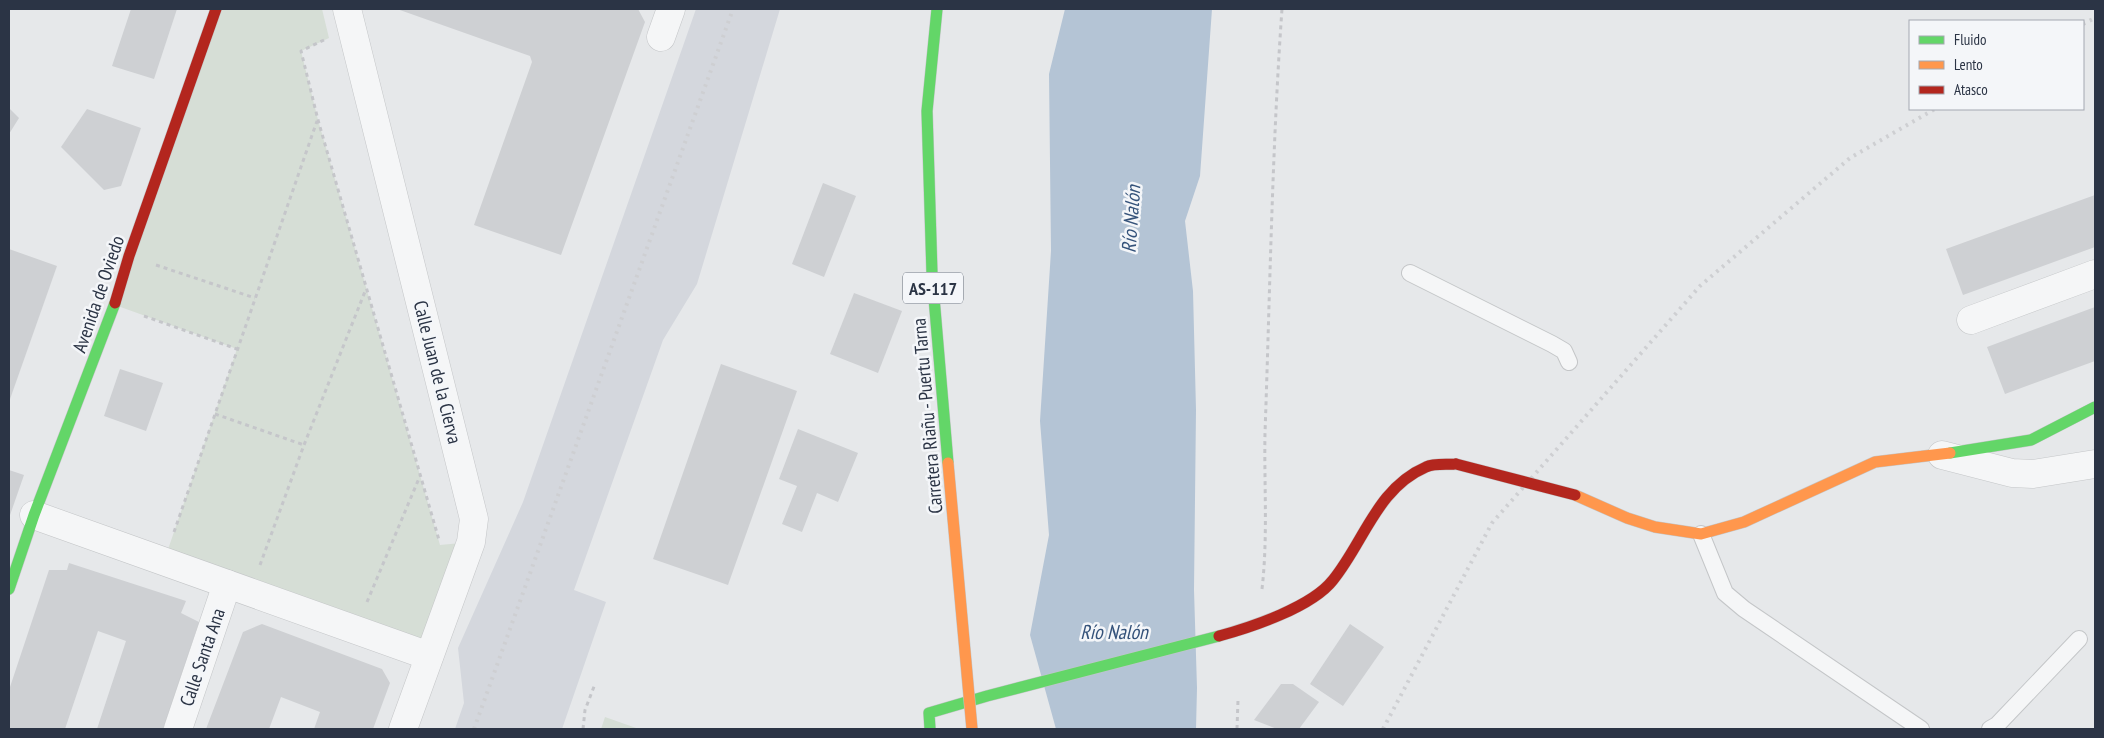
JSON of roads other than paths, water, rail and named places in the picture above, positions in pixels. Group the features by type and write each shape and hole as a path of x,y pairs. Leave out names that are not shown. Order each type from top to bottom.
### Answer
{"street":[{"name":"Avenida de Oviedo","path":"9,589 34,515 115,305 129,256 216,9"},
{"name":"Calle Juan de la Cierva","path":"347,9 474,519 471,542 403,729"},
{"path":"661,36 671,9"},
{"name":"Carretera Riañu - Puertu Tarna","path":"936,9 927,111 932,274 972,729"},
{"path":"1971,320 2095,274"},
{"path":"930,729 929,713 987,696 1238,631 1307,603 1333,581 1384,499 1405,480 1427,466 1456,464 1575,496 1627,518 1655,527 1701,534 1744,522 1875,462 1942,455 2030,440 2095,407"},
{"path":"1942,455 2012,473 2033,474 2095,464"},
{"path":"34,515 429,656"},
{"name":"Calle Santa Ana","path":"178,729 238,588"}],"lane":[{"path":"1410,273 1552,344 1564,351 1569,362"},
{"path":"1701,534 1725,592 1744,609 1921,729"},
{"path":"1990,729 1997,725 2079,639"}],"water":[{"name":"Río Nalón","path":"1065,9 1212,9 1200,176 1185,221 1193,291 1196,410 1194,590 1197,688 1196,729 1056,729 1030,635 1049,535 1040,421 1051,251 1049,74"}],"railway":[{"path":"474,729 733,9"},
{"path":"2084,24 2095,18"},
{"path":"1383,729 1492,523 1700,286 1850,158 1933,110"}]}
